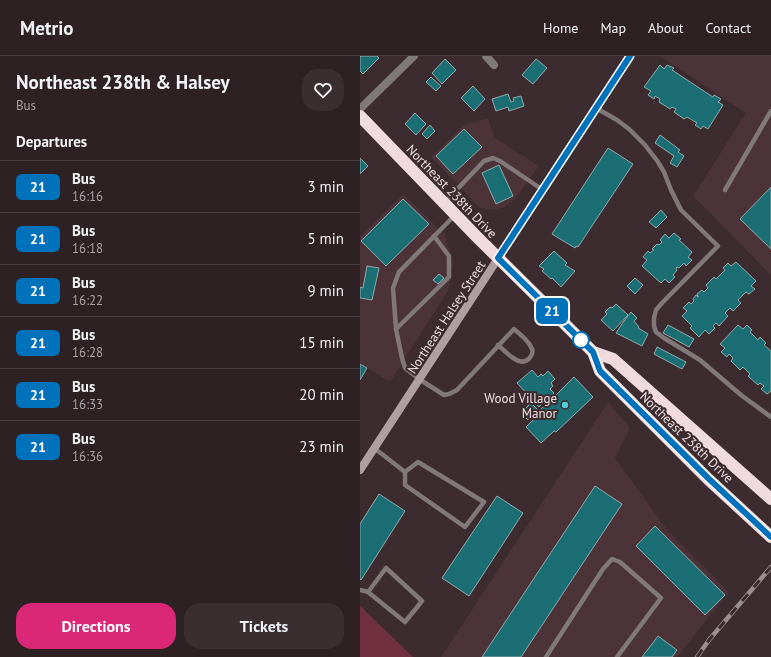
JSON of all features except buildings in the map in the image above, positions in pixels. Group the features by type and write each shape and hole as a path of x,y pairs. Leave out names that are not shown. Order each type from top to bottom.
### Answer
{"highway":[{"name":"Northeast 238th Drive","path":"360,116 455,215 593,352 600,371 708,478 767,533"},
{"name":"Northeast 238th Drive","path":"593,352 613,358 771,499"}],"street":[{"path":"360,109 414,56"},
{"path":"486,56 494,65"},
{"name":"Northeast Halsey Street","path":"360,468 630,56"}],"lane":[{"path":"596,108 629,129 645,145 664,172 681,210 718,246 656,310 654,326 656,332 700,360 741,395 771,417"},
{"path":"725,190 771,111"},
{"path":"444,203 484,162 493,158 500,161 543,190"},
{"path":"455,215 399,272 393,288 396,329 402,358 406,368 419,379 444,395 456,390 498,345 514,329 531,346 533,351 531,356 522,362 516,360 498,345"},
{"path":"396,329 449,277 449,256 434,236"},
{"path":"374,448 405,472"},
{"path":"418,462 484,502 465,527 404,485 405,472 418,462"},
{"path":"546,657 603,569 612,559 620,562 660,598 617,657"},
{"path":"360,590 368,592 405,622 422,601 386,568 368,592"}],"shaded area":[{"path":"660,56 771,56 771,275 693,196 746,113"},
{"path":"488,118 494,137 539,166 516,198 505,207 493,210 480,208 431,157 464,125"},
{"path":"403,194 445,235 453,265 448,291 390,382 360,363 360,236"},
{"path":"608,402 630,428 615,458 668,531 729,592 677,657 441,657"},
{"path":"360,606 413,657 360,657"}],"railway":[{"path":"697,657 709,640 771,567"}],"bus line":[{"name":"21","path":"630,56 498,258 593,352 600,371 708,478 771,537"}],"place":[{"name":"Wood Village Manor","path":"565,405"}]}
